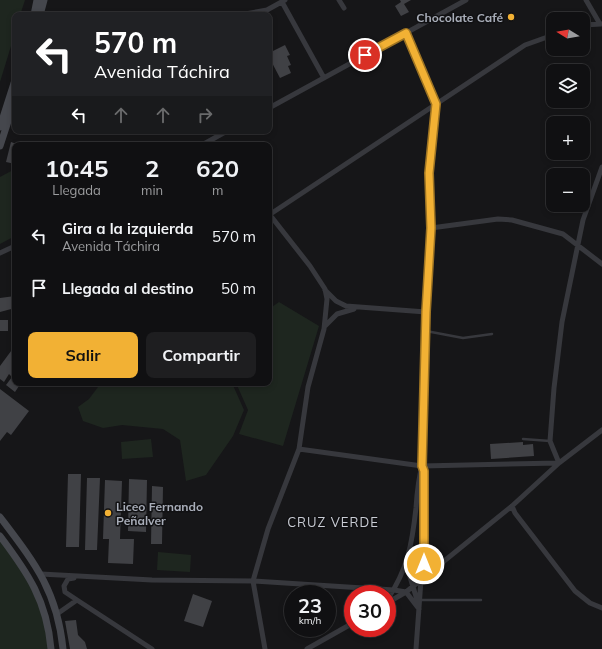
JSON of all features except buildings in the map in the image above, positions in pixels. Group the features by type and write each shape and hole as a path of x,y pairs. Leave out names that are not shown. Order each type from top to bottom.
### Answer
{"street":[{"path":"35,12 37,0"},
{"path":"41,12 44,0"},
{"path":"339,0 344,8"},
{"path":"272,106 466,0"},
{"path":"586,0 601,24 590,25"},
{"path":"256,12 267,10 283,1 324,78"},
{"path":"396,586 406,564 412,542 418,478 422,466 426,312 431,228 429,173 436,104 406,33"},
{"path":"272,214 525,44 546,37"},
{"path":"0,127 12,89"},
{"path":"0,146 12,109"},
{"path":"208,142 222,134"},
{"path":"559,463 550,441 554,388 562,322 583,220 602,167"},
{"path":"272,218 310,266 325,289 341,303 360,308 426,312"},
{"path":"431,228 498,219 512,220 563,234 602,264"},
{"path":"0,253 12,247"},
{"path":"265,649 253,581 268,529 299,449 308,387 324,327 327,299 325,289"},
{"path":"324,327 337,314 360,308"},
{"path":"396,597 414,586 512,506 559,463 602,430"},
{"path":"594,437 602,435"},
{"path":"299,449 422,466 559,463"},
{"path":"416,649 420,580 424,564 424,471 422,466"},
{"path":"512,506 515,513 575,591 590,603 602,608"},
{"path":"0,517 41,574 52,596 57,614 63,649"},
{"path":"0,536 26,572 39,596 46,616 52,649"},
{"path":"406,564 415,572 424,564"},
{"path":"406,564 414,586 419,609"},
{"path":"41,574 84,577 253,581 344,586"},
{"path":"84,577 68,579 64,586 65,592 152,649"},
{"path":"396,590 406,592 419,609"},
{"path":"57,614 77,600"},
{"path":"307,649 344,628"}],"lane":[{"path":"426,331 463,338 492,334"},
{"path":"523,439 550,441"},
{"path":"420,600 481,600"}],"shaded area":[{"path":"0,0 25,0 21,12 12,12 12,43 0,82"},
{"path":"12,171 12,238 0,244 0,177"},
{"path":"279,302 319,326 283,446 239,434 248,410 237,386 272,386 272,307"},
{"path":"99,386 233,386 244,410 233,436 206,475 186,481 180,440 163,429 122,425 103,428 83,421 78,407 89,399"},
{"path":"151,439 153,457 122,459 121,442"},
{"path":"0,535 21,563 42,610 49,649 0,649"},
{"path":"158,552 191,555 190,572 157,570"}],"place":[{"name":"Chocolate Café","path":"511,17"},
{"name":"Liceo Fernando Peñalver","path":"108,513"}],"district":[{"name":"CRUZ VERDE","path":"333,522"}],"route":[{"path":"365,55 406,33 436,104 429,173 431,228 426,312 422,466 424,471 424,564"}]}
